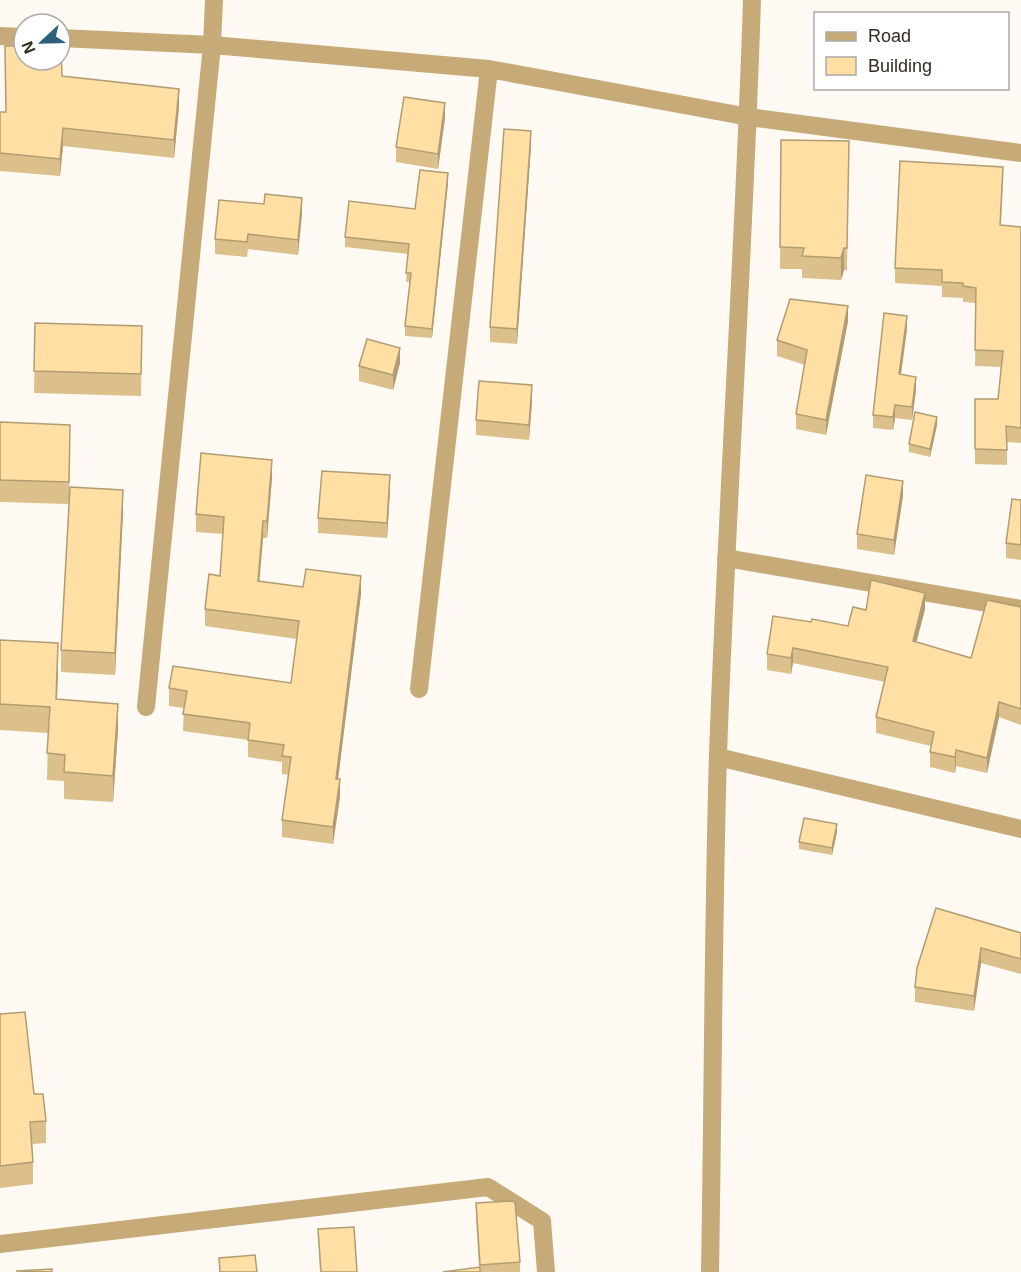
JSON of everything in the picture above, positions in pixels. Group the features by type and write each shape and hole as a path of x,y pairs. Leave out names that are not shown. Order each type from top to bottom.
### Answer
{"street":[{"path":"146,707 212,45 214,0"},
{"path":"710,1272 718,757 753,0"},
{"path":"72,39 212,45 489,69 749,117 1021,153"},
{"path":"419,689 489,69"},
{"path":"726,558 1021,609"},
{"path":"718,757 1021,829"},
{"path":"0,1244 488,1187 543,1221 546,1272"}],"building":[{"path":"5,46 12,46 12,72 62,72 62,76 179,89 174,140 63,128 60,159 0,153 0,112 6,112"},
{"path":"404,97 445,103 438,154 396,147"},
{"path":"504,129 531,131 517,329 490,327"},
{"path":"781,140 849,141 847,248 844,248 841,258 802,256 804,248 780,247"},
{"path":"900,161 1003,167 1000,225 1021,227 1021,428 1006,426 1007,450 975,449 975,399 998,399 1003,351 975,350 976,288 963,286 963,283 942,282 942,270 895,268"},
{"path":"420,170 448,173 432,329 405,326 411,273 406,273 409,244 345,237 349,201 415,209"},
{"path":"265,194 302,198 298,240 248,234 247,242 215,239 219,200 264,204"},
{"path":"790,299 848,306 826,420 796,414 807,350 777,340"},
{"path":"884,313 907,316 899,374 916,377 912,407 895,405 893,417 873,415"},
{"path":"35,323 142,326 141,374 34,371"},
{"path":"367,339 400,348 393,375 359,366"},
{"path":"479,381 532,385 529,425 476,420"},
{"path":"915,412 937,417 930,449 909,444"},
{"path":"0,422 70,425 69,482 0,480"},
{"path":"201,453 272,460 267,521 263,521 258,581 303,587 306,569 361,576 336,779 340,779 333,827 282,820 291,757 282,756 284,745 248,740 250,723 183,714 187,691 169,688 173,666 291,683 299,621 205,609 209,574 220,576 224,517 196,514"},
{"path":"322,471 390,475 387,523 318,518"},
{"path":"866,475 903,481 894,540 857,534"},
{"path":"70,487 123,490 115,653 61,650"},
{"path":"1012,499 1021,500 1021,545 1006,543"},
{"path":"871,580 925,593 913,641 971,658 987,600 1021,607 1021,709 999,702 987,758 956,750 955,757 930,752 934,732 876,717 888,667 793,648 791,658 767,654 773,616 811,622 812,619 848,626 853,607 866,610"},
{"path":"0,640 58,643 56,699 118,704 113,776 64,772 65,755 47,753 50,707 0,704"},
{"path":"804,818 837,824 832,848 799,842"},
{"path":"936,908 1021,933 1021,959 981,948 974,996 915,987 917,968"},
{"path":"25,1012 34,1094 43,1094 46,1121 30,1122 33,1162 0,1166 0,1014"},
{"path":"515,1202 520,1262 480,1265 476,1203"},
{"path":"354,1227 357,1272 321,1272 318,1229"},
{"path":"255,1255 257,1272 220,1272 219,1258"},
{"path":"480,1267 480,1272 443,1272"},
{"path":"52,1269 52,1272 16,1271"}]}
